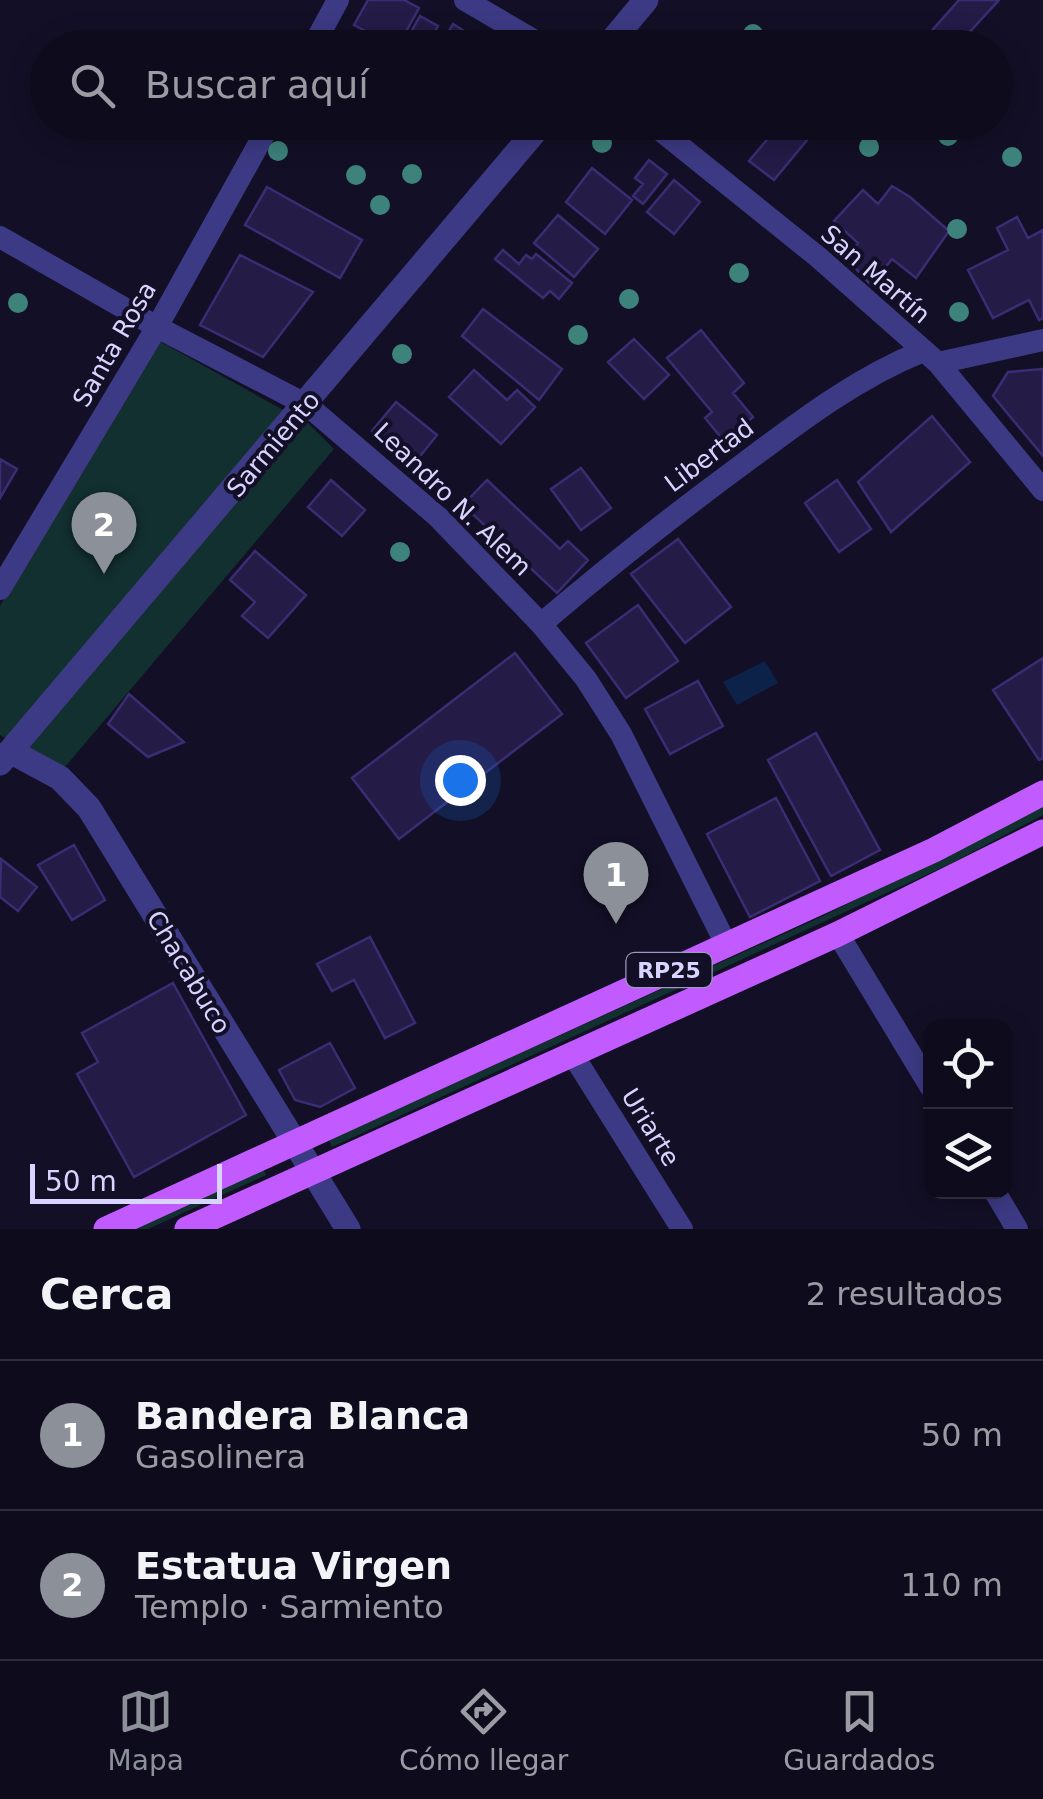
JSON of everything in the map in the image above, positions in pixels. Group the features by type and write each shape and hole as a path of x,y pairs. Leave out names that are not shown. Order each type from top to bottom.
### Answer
{"main road":[{"name":"RP25","path":"106,1229 934,850 1043,793"},
{"name":"RP25","path":"187,1229 838,934 1043,832"}],"street":[{"path":"322,30 338,0"},
{"path":"465,0 516,30"},
{"path":"621,30 646,0"},
{"name":"Santa Rosa","path":"0,589 158,326 260,140"},
{"name":"Sarmiento","path":"4,753 307,404 527,140"},
{"name":"San Martín","path":"672,140 818,257 930,357 1043,490"},
{"name":"Leandro N. Alem","path":"0,237 307,404 438,516 541,624 586,680 621,734 726,944"},
{"name":"Libertad","path":"541,624 640,540 808,415 865,378 930,357 1043,340"},
{"name":"Chacabuco","path":"4,753 60,778 89,808 348,1229"},
{"path":"838,934 923,1074"},
{"name":"Uriarte","path":"573,1054 682,1229"},
{"path":"998,1199 1017,1229"}],"green space":[{"path":"161,342 285,411 7,739 0,735 0,606"},
{"path":"305,420 334,449 65,767 27,747"},
{"path":"1043,807 1043,815 950,864 332,1147 329,1140 821,917"},
{"path":"263,1168 266,1175 148,1229 130,1229"}],"water":[{"path":"765,661 778,683 737,705 723,682"}],"building":[{"path":"368,0 404,0 419,8 407,30 363,30 354,25"},
{"path":"959,0 999,0 972,30 932,30"},
{"path":"420,16 438,26 436,30 412,30"},
{"path":"767,140 807,140 774,180 749,161"},
{"path":"649,160 667,174 643,204 633,196 643,184 635,178"},
{"path":"592,168 632,200 605,234 566,202"},
{"path":"674,180 700,202 674,234 647,212"},
{"path":"892,186 949,231 916,278 892,259 871,285 845,257 858,243 834,221 863,190 878,204"},
{"path":"267,187 362,240 340,278 245,225"},
{"path":"558,215 598,249 574,277 534,243"},
{"path":"1017,217 1028,238 1043,230 1043,318 1039,320 1029,300 993,318 968,270 1008,250 997,228"},
{"path":"503,250 519,264 526,255 532,259 536,254 572,283 559,299 550,291 543,298 495,259"},
{"path":"240,255 313,292 263,357 200,325"},
{"path":"483,309 562,369 539,400 462,336"},
{"path":"701,330 744,383 733,393 753,417 724,441 705,418 712,412 667,358"},
{"path":"634,339 669,375 644,399 608,362"},
{"path":"1043,369 1043,456 993,396 1008,372"},
{"path":"474,370 507,400 517,390 535,407 501,444 449,397"},
{"path":"396,402 437,435 413,465 372,431"},
{"path":"932,416 970,462 891,532 858,482"},
{"path":"0,459 17,469 0,498"},
{"path":"581,468 611,508 581,530 551,489"},
{"path":"331,480 365,510 342,536 308,507"},
{"path":"487,480 560,549 568,541 588,560 557,593 463,505"},
{"path":"837,480 871,529 839,552 805,503"},
{"path":"678,539 731,607 685,643 631,574"},
{"path":"255,551 306,595 268,638 242,616 255,602 230,580"},
{"path":"638,605 678,661 626,698 586,643"},
{"path":"515,653 562,714 399,839 352,778"},
{"path":"1043,658 1043,758 1039,760 993,690"},
{"path":"698,681 723,726 670,754 645,709"},
{"path":"129,694 184,742 148,757 108,724"},
{"path":"816,733 880,850 831,876 768,760"},
{"path":"776,798 820,881 750,917 707,834"},
{"path":"74,845 105,900 72,920 38,865"},
{"path":"1,859 37,887 18,911 0,897"},
{"path":"370,937 415,1023 385,1038 354,980 332,991 317,964"},
{"path":"173,983 246,1115 134,1177 77,1074 98,1062 82,1033"},
{"path":"330,1043 355,1088 320,1107 295,1100 279,1070"}],"place":[{"name":"Estatua Virgen","path":"104,574"},
{"name":"Bandera Blanca","path":"616,924"}]}
